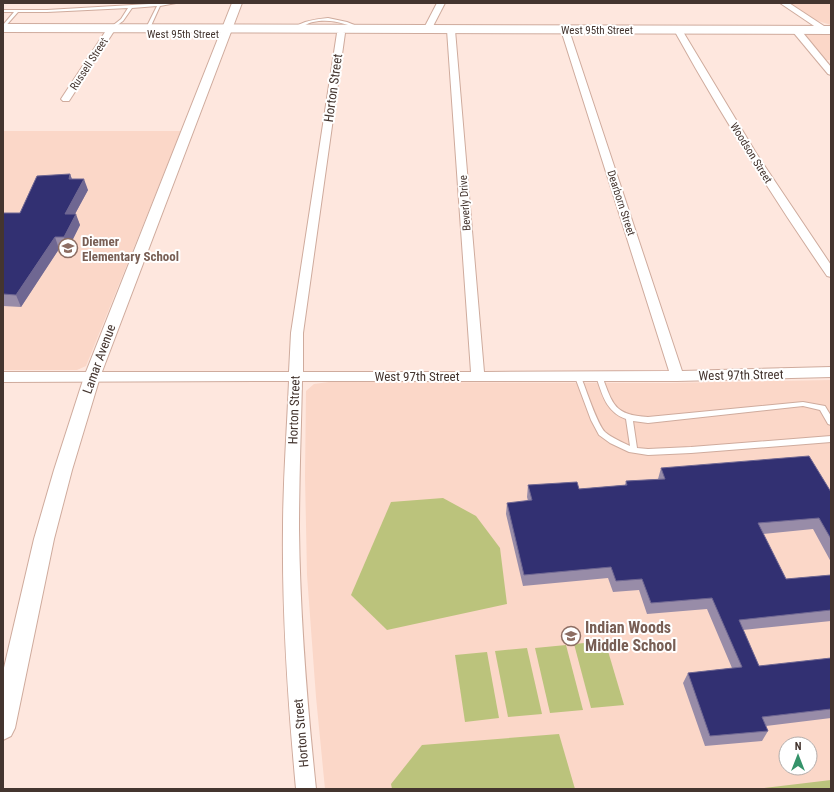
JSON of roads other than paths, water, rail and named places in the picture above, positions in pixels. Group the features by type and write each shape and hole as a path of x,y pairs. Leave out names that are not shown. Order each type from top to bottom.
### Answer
{"main road":[{"name":"West 95th Street","path":"3,28 111,31 341,33 363,30"},
{"name":"West 95th Street","path":"3,34 111,31 148,28 226,31 296,28 363,30 828,30"}],"street":[{"name":"Lamar Avenue","path":"3,728 19,648 44,539 63,470 92,377 237,3"},
{"path":"427,30 441,3"},
{"path":"784,3 828,30"},
{"name":"Beverly Drive","path":"451,30 478,376"},
{"name":"Dearborn Street","path":"565,30 677,376"},
{"name":"Woodson Street","path":"678,30 717,100 748,150 794,221 831,273"},
{"path":"796,30 827,63 831,72"},
{"name":"Russell Street","path":"66,99 111,31"},
{"name":"Horton Street","path":"306,789 300,731 293,622 291,529 297,333 341,33"},
{"name":"West 97th Street","path":"3,377 578,377 831,372"}],"lane":[{"path":"3,11 130,7 174,3"},
{"path":"148,28 159,5"},
{"path":"111,31 122,20 130,7"},
{"path":"3,28 17,11"},
{"path":"599,376 610,407 619,415 629,418 648,420 803,404 822,408 831,422"},
{"path":"578,377 595,420 602,433 613,441 634,450 648,452 691,450 831,439"},
{"path":"629,418 634,450"}],"place":[{"name":"Diemer Elementary School","path":"68,248"},
{"name":"Indian Woods Middle School","path":"571,636"}]}
